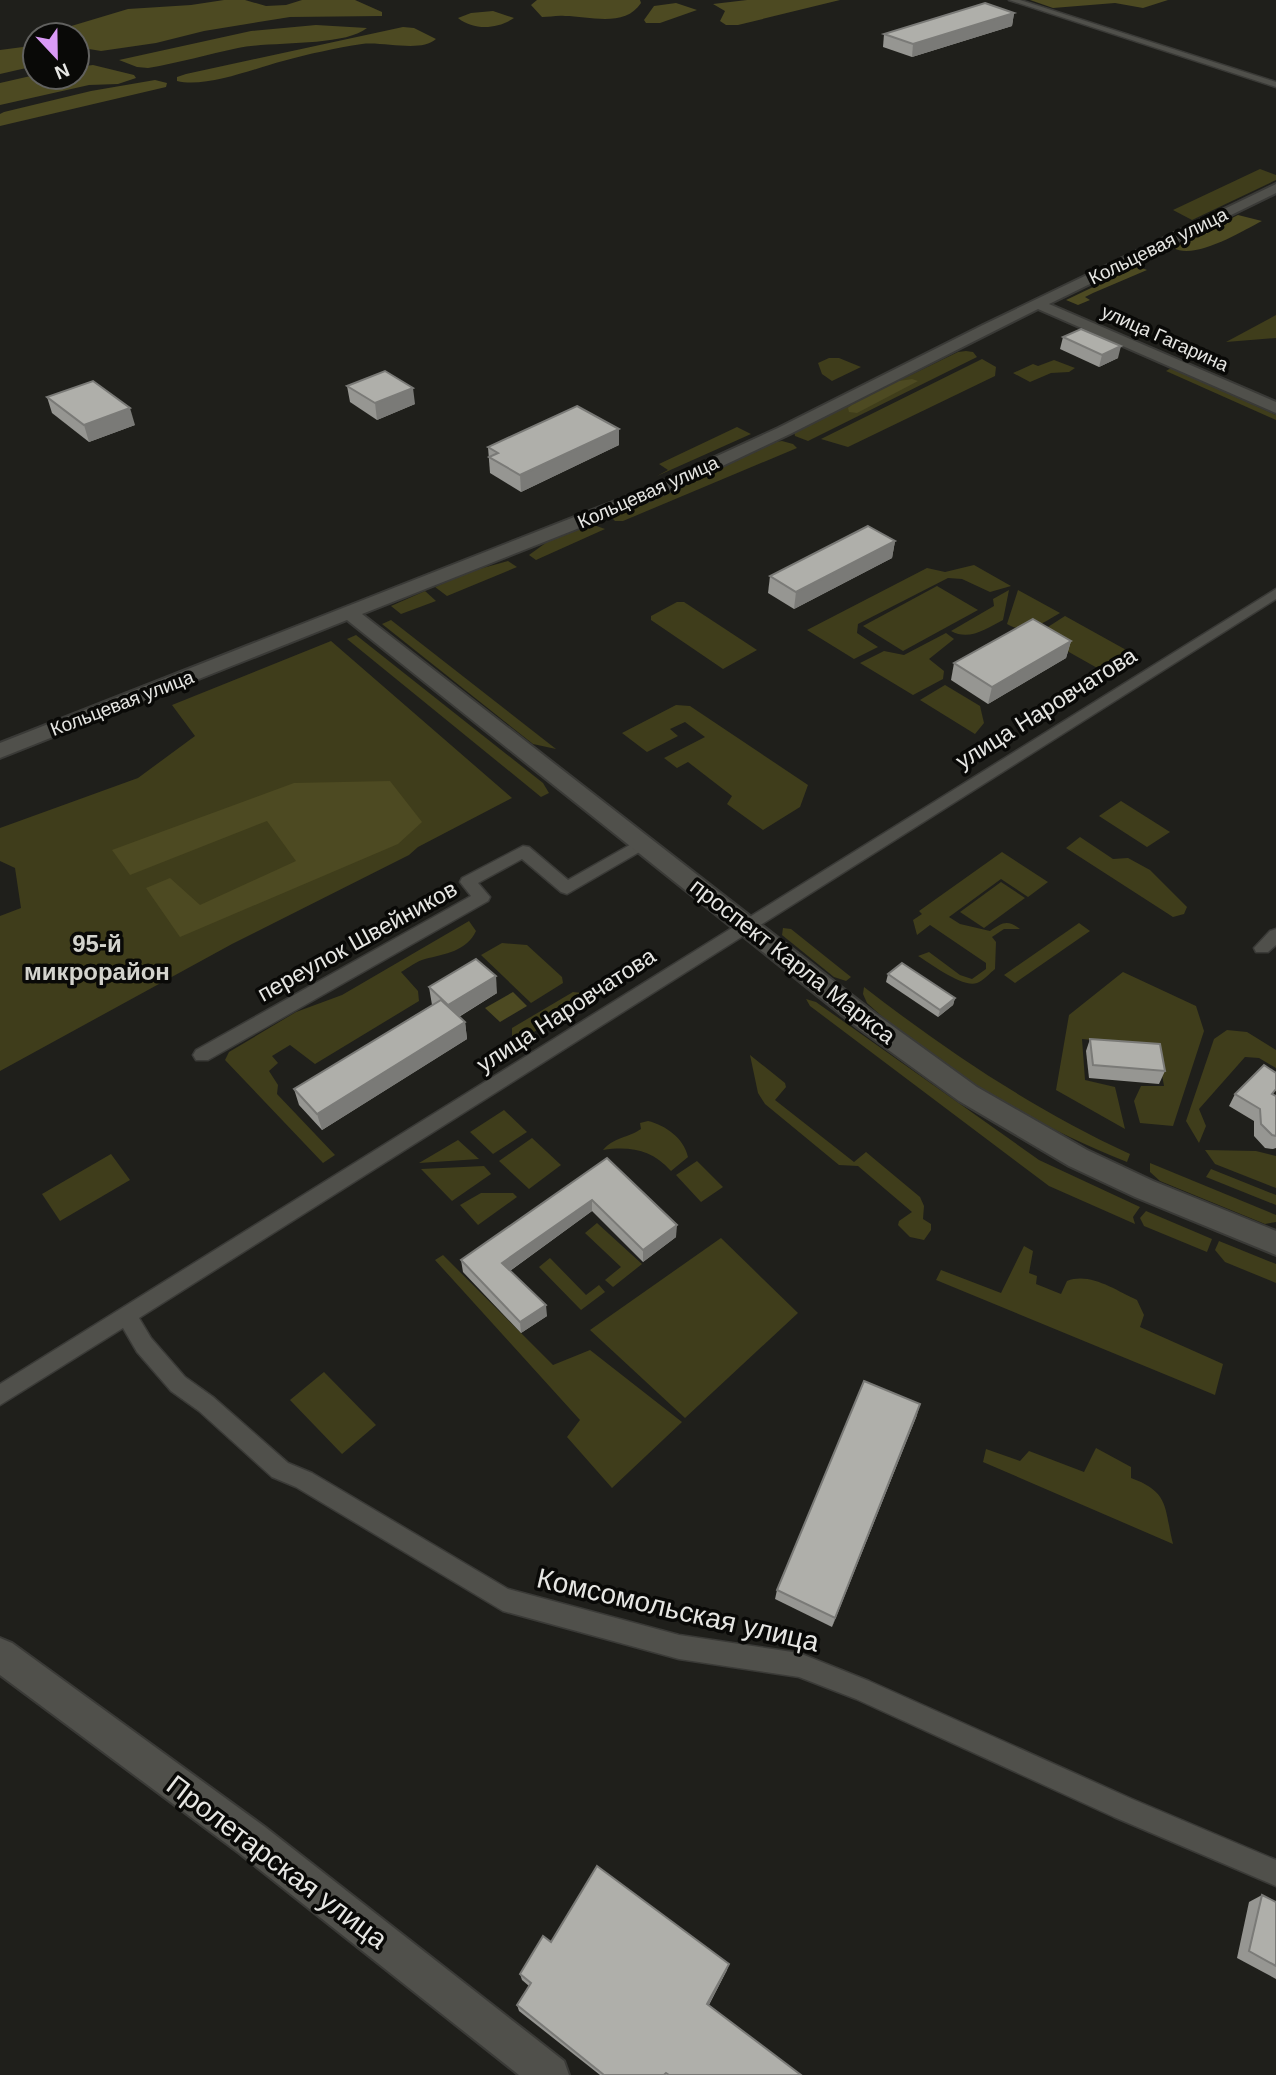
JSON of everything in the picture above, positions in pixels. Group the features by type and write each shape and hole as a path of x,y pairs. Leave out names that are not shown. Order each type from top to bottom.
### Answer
{"main road":[{"name":"Кольцевая улица","path":"0,751 649,494 783,431 1276,188"},
{"name":"улица Гагарина","path":"1038,304 1276,408"},
{"name":"проспект Карла Маркса","path":"350,614 906,1050 1004,1117 1078,1158 1144,1189 1276,1243"},
{"name":"Пролетарская улица","path":"0,1655 252,1840 551,2075"}],"street":[{"path":"1013,0 1276,85"},
{"name":"улица Наровчатова","path":"0,1395 1276,593"},
{"name":"переулок Швейников","path":"202,1055 482,897 468,883 523,851 567,888 642,844"},
{"path":"1262,947 1276,935"},
{"name":"Комсомольская улица","path":"127,1316 144,1345 178,1384 206,1404 280,1469 304,1480 503,1599 679,1647 800,1665 861,1689 1123,1808 1276,1873"}],"shaded area":[{"path":"224,0 245,0 266,6 286,5 302,0 355,0 382,12 382,16 290,17 204,31 156,43 101,51 91,49 91,21 88,21 128,9"},
{"path":"537,0 640,0 641,3 626,16 606,19 542,17 531,5"},
{"path":"747,0 840,0 738,25 726,25 720,21 725,11 713,4"},
{"path":"1030,0 1168,0 1143,8 1115,3 1053,8"},
{"path":"676,3 697,10 660,23 646,23 644,20 654,6"},
{"path":"493,11 514,18 501,24 479,27 458,18 471,13"},
{"path":"316,25 367,28 342,38 252,46 148,68 119,60 251,31"},
{"path":"403,27 414,28 436,39 421,45 371,43 352,46 302,56 215,80 177,81 177,77 186,74"},
{"path":"21,47 21,69 0,74 0,50"},
{"path":"91,65 134,75 136,78 118,84 91,85"},
{"path":"21,78 21,91 62,91 0,105 0,83"},
{"path":"155,80 167,83 166,87 0,126 0,114 4,112 91,91"},
{"path":"1260,169 1276,175 1276,180 1192,220 1173,210"},
{"path":"1238,215 1262,221 1205,248 1183,251 1173,248"},
{"path":"1137,266 1147,270 1085,297 1090,300 1078,305 1066,300"},
{"path":"1276,315 1276,338 1226,342"},
{"path":"958,352 973,352 977,357 808,441 795,436 794,432"},
{"path":"829,358 839,358 861,367 832,381 822,374 818,363"},
{"path":"982,359 996,367 995,376 848,447 821,439"},
{"path":"1054,360 1075,368 1069,372 1051,373 1030,382 1013,373 1033,364 1038,366"},
{"path":"1171,368 1276,415 1276,420 1166,371"},
{"path":"899,381 918,381 857,413 849,412 848,408 852,405"},
{"path":"737,427 751,434 657,476 668,470 659,464"},
{"path":"782,441 797,448 623,521 615,521 611,517 775,442"},
{"path":"591,524 605,529 536,560 529,555 547,542"},
{"path":"508,561 517,567 447,596 435,587 472,571"},
{"path":"974,565 1011,586 990,592 962,579 948,578 858,624 857,633 878,647 854,659 807,630 927,568 945,572"},
{"path":"937,586 978,610 903,651 863,626"},
{"path":"1009,590 1003,620 971,634 951,631 994,606 993,599"},
{"path":"1018,590 1060,613 1028,628 1021,629 1007,624"},
{"path":"425,591 436,601 401,614 391,606"},
{"path":"677,602 684,602 757,650 723,669 651,620 651,616"},
{"path":"1065,616 1128,651 1099,669 1037,634"},
{"path":"391,620 556,749 533,744 382,624"},
{"path":"946,633 954,639 929,659 944,671 943,679 913,695 860,663 884,651 904,655"},
{"path":"356,635 543,783 549,793 541,797 347,639"},
{"path":"331,641 512,798 418,847 409,855 232,944 0,1071 0,916 21,908 15,868 0,861 0,828 138,778 195,736 172,705"},
{"path":"945,685 980,706 984,723 975,734 920,700"},
{"path":"676,705 690,706 808,785 800,807 763,830 727,804 732,796 688,762 677,768 664,758 705,737 685,722 670,729 678,736 647,752 622,733"},
{"path":"390,781 422,822 398,844 180,937 146,888 170,878 200,905 296,861 267,821 130,875 112,850 294,783"},
{"path":"1121,801 1170,832 1147,847 1099,816"},
{"path":"1080,837 1113,859 1128,858 1150,870 1187,907 1184,914 1173,917 1066,848"},
{"path":"1002,852 1048,882 1028,897 1001,879 949,917 960,924 990,931 1005,923 1020,929 1004,929 992,937 996,942 995,969 977,983 963,982 918,956 929,952 960,975 972,979 986,969 986,963 930,925 917,935 913,920 922,914 919,911"},
{"path":"1001,882 1025,898 984,928 960,912"},
{"path":"469,921 476,931 467,943 455,951 419,961 401,972 418,991 419,1001 315,1064 290,1045 272,1056 278,1063 269,1071 278,1085 277,1094 335,1155 323,1163 225,1060 229,1052 296,1012 342,995"},
{"path":"1079,923 1090,931 1015,983 1004,975"},
{"path":"783,928 791,929 851,977 846,981 834,977 782,935"},
{"path":"502,943 527,945 562,977 563,983 531,1003 481,955"},
{"path":"1123,972 1196,1006 1204,1031 1173,1126 1140,1123 1134,1101 1141,1086 1164,1086 1157,1046 1082,1039 1085,1080 1115,1087 1125,1129 1056,1090 1069,1015"},
{"path":"864,987 927,1034 1025,1099 1130,1154 1127,1162 1057,1131 957,1074 867,1003 863,994"},
{"path":"513,992 527,1006 500,1022 485,1008"},
{"path":"573,992 593,994 512,1046 512,1028"},
{"path":"806,999 816,1002 1039,1160 1140,1207 1133,1217 1135,1224 1049,1186 810,1006"},
{"path":"1227,1030 1247,1032 1276,1050 1276,1068 1259,1058 1245,1057 1199,1109 1206,1126 1199,1143 1186,1121 1214,1039"},
{"path":"750,1055 785,1083 786,1087 775,1100 854,1162 866,1152 920,1197 924,1206 923,1219 931,1224 931,1230 924,1240 910,1237 898,1225 899,1221 912,1212 858,1166 839,1165 765,1104 758,1093"},
{"path":"504,1110 527,1132 493,1154 470,1132"},
{"path":"648,1121 673,1133 686,1150 688,1157 671,1171 656,1158 640,1151 603,1150 612,1142 641,1129 640,1123"},
{"path":"532,1138 561,1165 529,1189 499,1161"},
{"path":"458,1140 479,1159 419,1163"},
{"path":"1205,1150 1256,1151 1276,1156 1276,1188 1215,1164"},
{"path":"111,1154 130,1180 60,1221 42,1194"},
{"path":"697,1161 723,1187 701,1202 676,1175"},
{"path":"1150,1163 1276,1215 1276,1222 1265,1224 1160,1181 1150,1172"},
{"path":"484,1166 491,1174 452,1201 421,1169"},
{"path":"1211,1169 1276,1195 1276,1205 1206,1177"},
{"path":"481,1193 513,1193 517,1197 478,1225 460,1205"},
{"path":"1146,1211 1212,1239 1207,1252 1144,1226 1140,1218"},
{"path":"597,1223 642,1264 613,1287 605,1280 621,1267 585,1233"},
{"path":"721,1238 798,1313 685,1418 590,1330"},
{"path":"1219,1241 1276,1264 1276,1283 1225,1262 1215,1250"},
{"path":"1024,1246 1033,1251 1029,1273 1037,1276 1036,1284 1061,1294 1067,1281 1085,1279 1102,1283 1137,1300 1144,1315 1140,1327 1223,1364 1215,1395 936,1280 941,1270 1001,1293"},
{"path":"443,1255 553,1365 590,1350 682,1422 612,1488 567,1437 580,1420 435,1260"},
{"path":"550,1258 586,1295 599,1285 605,1292 581,1310 539,1267"},
{"path":"324,1372 376,1425 342,1454 290,1400"},
{"path":"1096,1448 1131,1467 1131,1478 1144,1483 1159,1496 1166,1511 1173,1544 983,1462 986,1449 1020,1461 1029,1451 1084,1472"}],"building":[{"path":"985,3 1014,13 913,44 884,34"},
{"path":"1081,329 1121,346 1102,355 1063,337"},
{"path":"385,371 413,388 375,403 347,386"},
{"path":"93,381 130,408 84,425 47,397"},
{"path":"577,406 619,429 520,475 489,457 498,453 488,447"},
{"path":"868,526 895,541 796,592 770,576"},
{"path":"1033,619 1071,641 992,687 954,663"},
{"path":"476,959 496,976 448,1005 429,987"},
{"path":"902,963 955,998 940,1010 888,974"},
{"path":"441,1000 465,1022 317,1114 294,1089"},
{"path":"1090,1039 1160,1044 1165,1071 1093,1065"},
{"path":"1264,1065 1276,1073 1276,1089 1272,1094 1276,1096 1276,1136 1261,1124 1260,1109 1235,1094"},
{"path":"607,1158 677,1225 643,1250 592,1200 502,1263 546,1305 520,1322 461,1260"},
{"path":"864,1381 920,1404 835,1618 777,1590"},
{"path":"597,1866 729,1964 707,2004 801,2075 604,2075 517,2005 531,1983 520,1974 543,1936 551,1942"},
{"path":"1262,1895 1276,1902 1276,1966 1249,1951"}],"district":[{"name":"95-й микрорайон","path":"97,957"}]}
